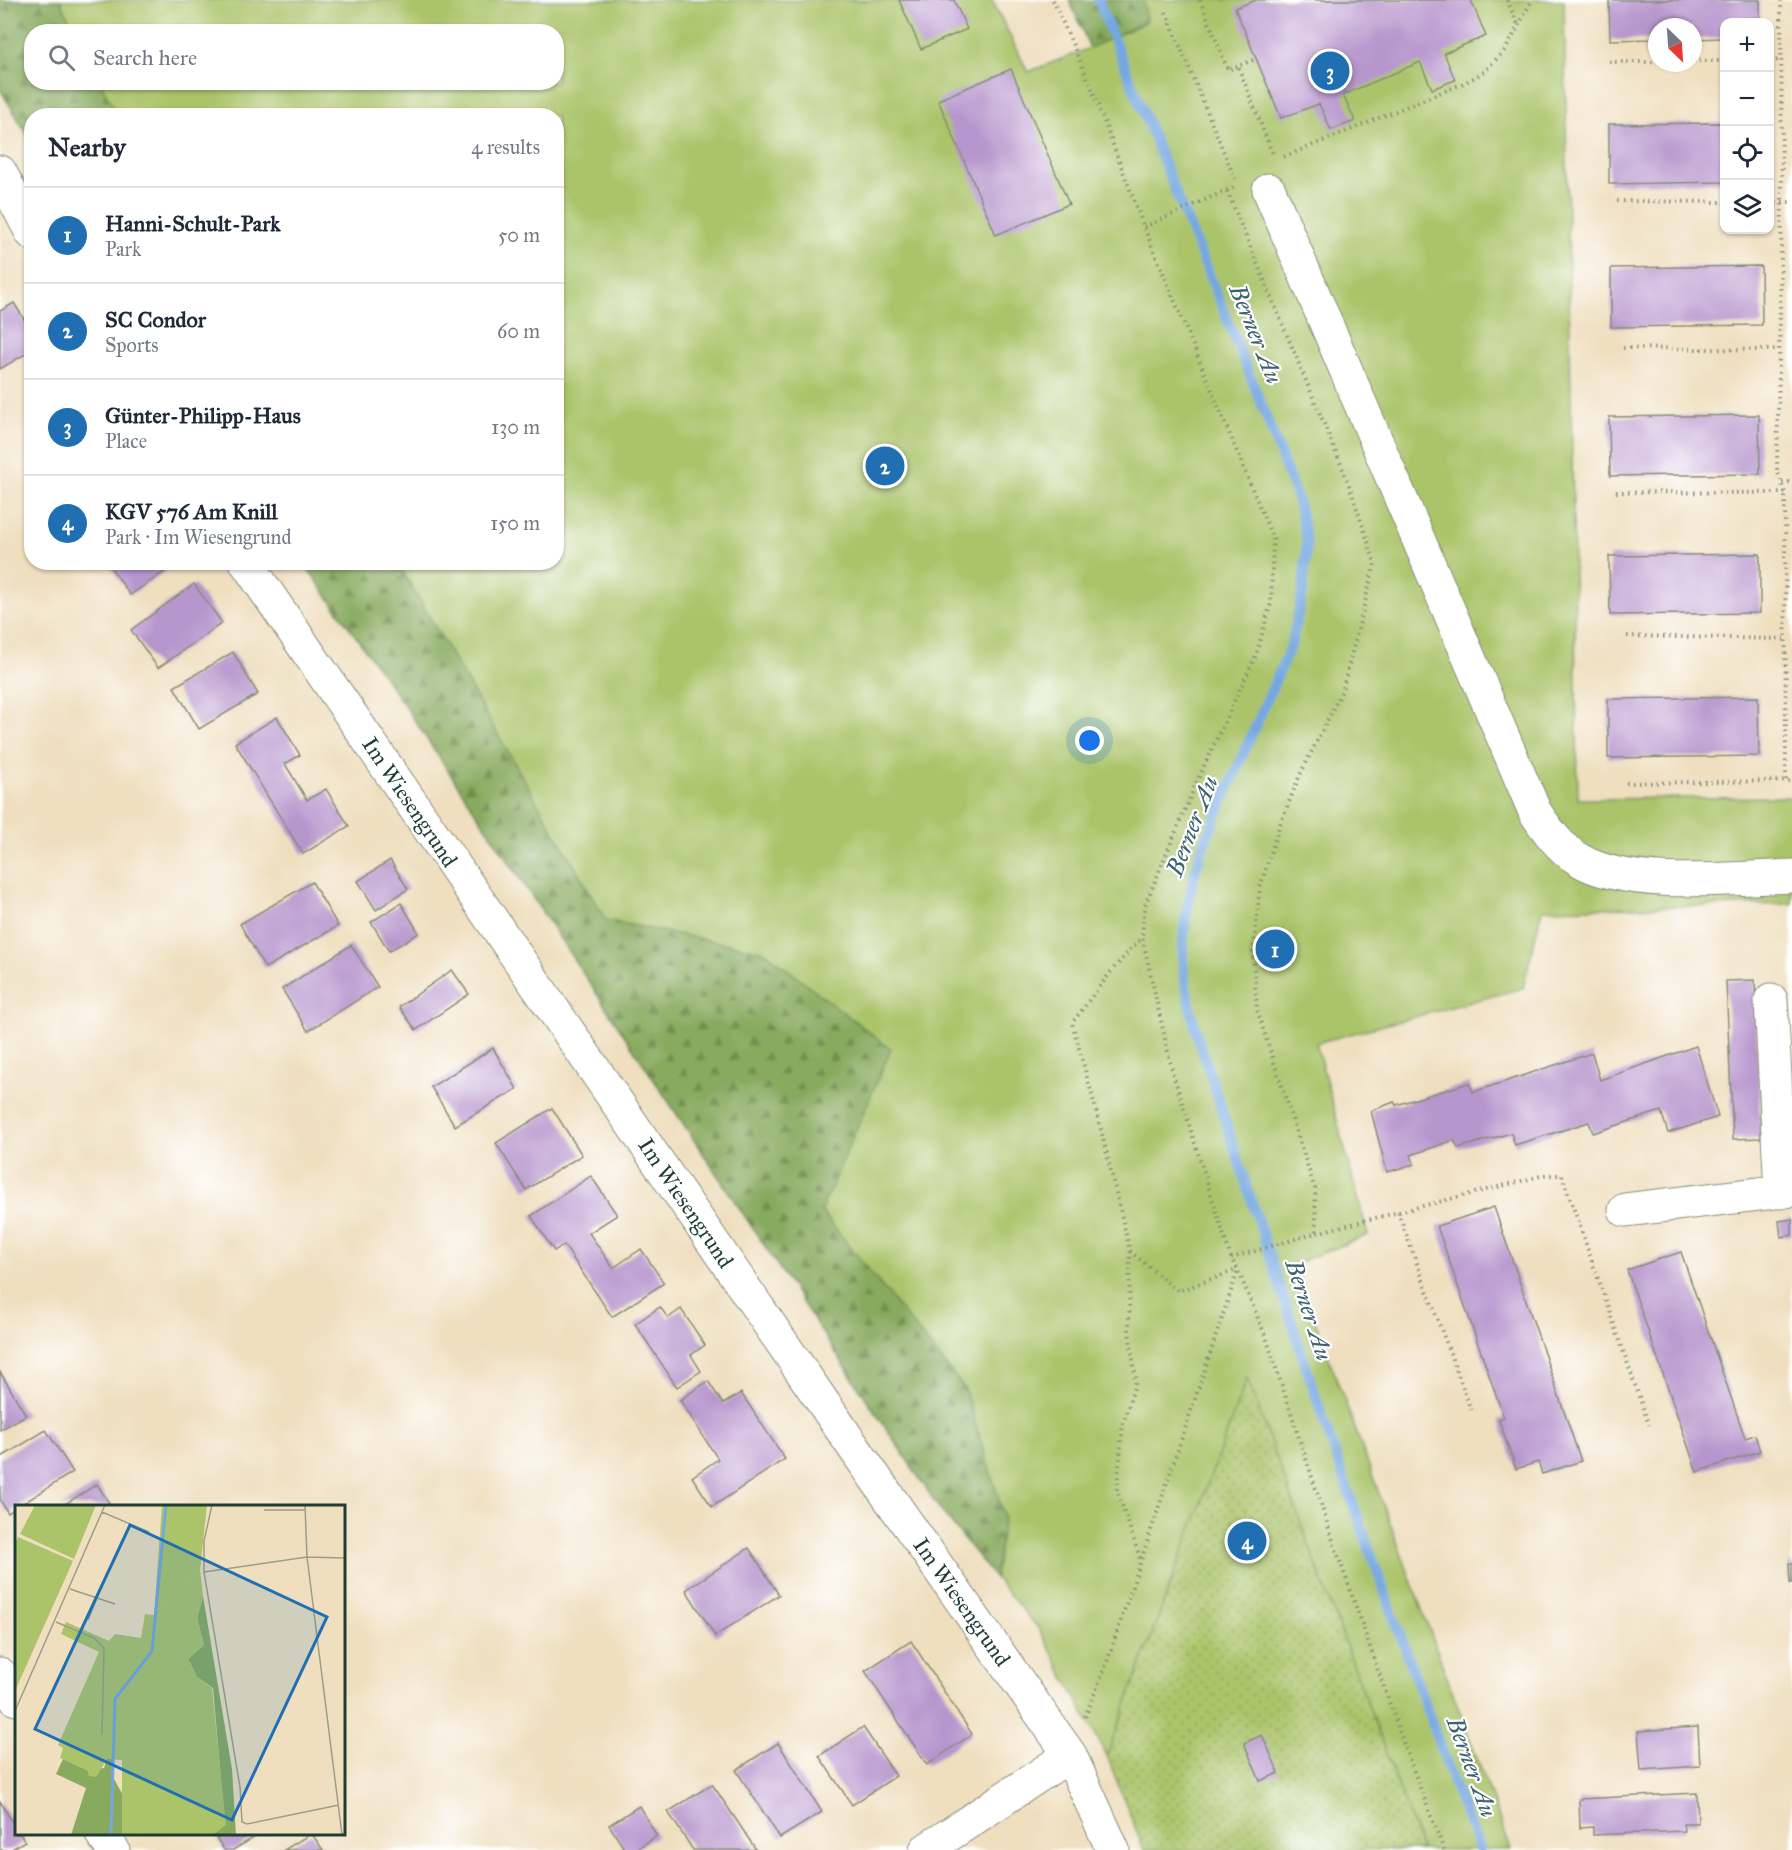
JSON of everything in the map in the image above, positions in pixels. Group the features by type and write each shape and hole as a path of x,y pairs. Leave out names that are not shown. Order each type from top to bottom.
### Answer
{"street":[{"path":"0,172 24,218"},
{"path":"1269,189 1535,812 1554,839 1578,860 1610,874 1665,879 1792,876"},
{"name":"Im Wiesengrund","path":"251,570 857,1452 1070,1755 1113,1850"},
{"path":"1624,1210 1786,1191 1771,1000"},
{"path":"0,1674 15,1697"},
{"path":"926,1850 1070,1755"},
{"path":"103,1835 113,1850"}],"path":[{"path":"1053,0 1090,84 1144,227 1273,539 1271,603 1256,655 1197,781 1145,905 1142,936 1173,1074 1231,1258 1267,1340 1334,1544 1408,1756 1444,1850"},
{"path":"1200,0 1228,70 1253,60"},
{"path":"1507,0 1519,27"},
{"path":"1238,66 1275,161 1464,83 1484,72 1506,49 1532,0"},
{"path":"1781,0 1782,202 1777,470 1785,493 1786,781"},
{"path":"1144,227 1237,186 1166,12"},
{"path":"1774,61 1782,60"},
{"path":"1702,61 1720,61"},
{"path":"1609,62 1648,62"},
{"path":"1227,191 1347,479 1375,563 1342,692 1299,777 1279,827 1260,887 1253,954 1257,1010 1315,1189 1317,1233"},
{"path":"1617,201 1720,202"},
{"path":"1774,202 1792,202"},
{"path":"1623,348 1778,350"},
{"path":"1782,482 1792,482"},
{"path":"1616,492 1785,493"},
{"path":"1627,636 1784,639"},
{"path":"1626,783 1792,781"},
{"path":"1140,1558 1117,1490 1123,1423 1136,1381 1129,1332 1130,1251 1097,1113 1072,1023 1113,969 1142,936"},
{"path":"1231,1258 1290,1240 1545,1175 1562,1175 1649,1425"},
{"path":"1398,1212 1471,1410"},
{"path":"1130,1251 1178,1291 1238,1270"},
{"path":"1070,1755 1106,1665 1238,1270"}],"green space":[{"path":"0,0 60,0 72,24 24,24 24,90 104,90 114,108 24,108 24,129 0,89"},
{"path":"60,0 992,0 1028,72 1090,48 1146,22 1144,0 1564,0 1578,799 1792,797 1792,904 1542,909 1523,988 1316,1043 1368,1235 1294,1264 1511,1850 1422,1850 1247,1379 1107,1756 1039,1629 995,1578 1004,1516 965,1389 821,1211 891,1049 764,951 606,920 402,570 564,570 564,108 114,108 104,90 564,90 564,24 72,24"},
{"path":"1069,0 1144,0 1147,21 1090,48"},
{"path":"309,570 402,570 606,920 764,951 891,1049 821,1211 965,1389 1004,1516 995,1578 939,1508 407,709"},
{"path":"1247,1378 1422,1850 1144,1850 1107,1756"}],"building":[{"path":"899,0 954,0 967,29 921,49"},
{"path":"1256,0 1471,0 1486,36 1444,53 1455,80 1432,89 1420,62 1343,95 1355,121 1331,130 1319,104 1281,118 1235,8"},
{"path":"1609,0 1760,0 1760,18 1720,18 1720,38 1702,39 1702,18 1648,18 1648,39 1610,40"},
{"path":"1011,69 1069,204 996,235 938,100"},
{"path":"1720,123 1720,182 1609,184 1609,124"},
{"path":"1761,266 1762,325 1611,327 1611,268"},
{"path":"14,303 24,319 24,355 0,369 0,311"},
{"path":"1759,415 1760,474 1610,476 1609,417"},
{"path":"1760,554 1760,613 1610,615 1609,556"},
{"path":"113,570 167,570 130,595"},
{"path":"194,584 222,623 158,668 131,630"},
{"path":"233,652 258,694 199,729 174,687"},
{"path":"1758,697 1759,756 1608,758 1608,699"},
{"path":"277,717 300,755 285,764 307,800 326,789 349,826 303,854 235,743"},
{"path":"390,860 408,889 376,910 358,881"},
{"path":"312,882 338,926 265,968 240,924"},
{"path":"401,903 419,933 389,951 371,922"},
{"path":"351,945 378,987 308,1031 282,989"},
{"path":"452,970 469,994 416,1030 399,1007"},
{"path":"1755,980 1761,1138 1733,1139 1726,981"},
{"path":"1696,1046 1718,1117 1668,1133 1661,1111 1593,1133 1589,1122 1515,1145 1511,1133 1458,1148 1454,1140 1411,1155 1414,1164 1387,1172 1371,1111 1394,1102 1396,1105 1469,1083 1473,1092 1592,1053 1600,1080"},
{"path":"493,1048 517,1089 455,1126 431,1087"},
{"path":"552,1108 582,1155 526,1190 496,1143"},
{"path":"591,1176 617,1215 589,1233 613,1268 641,1249 664,1283 612,1317 564,1245 554,1251 531,1216"},
{"path":"1494,1207 1581,1461 1542,1474 1538,1462 1516,1469 1499,1420 1504,1418 1437,1226"},
{"path":"1792,1219 1792,1235 1781,1237 1779,1221"},
{"path":"1681,1252 1745,1438 1755,1435 1760,1451 1697,1472 1627,1270"},
{"path":"660,1307 668,1318 681,1309 705,1345 691,1355 701,1371 677,1387 635,1324"},
{"path":"0,1372 26,1415 0,1430"},
{"path":"708,1381 723,1404 741,1393 785,1459 712,1507 692,1477 718,1459 680,1400"},
{"path":"46,1430 73,1472 21,1505 15,1505 15,1509 8,1513 0,1500 0,1458"},
{"path":"97,1484 110,1505 64,1505"},
{"path":"749,1548 779,1595 715,1636 686,1590"},
{"path":"1789,1563 1792,1563 1792,1583 1790,1583"},
{"path":"911,1641 972,1734 927,1765 865,1671"},
{"path":"863,1727 896,1776 852,1805 819,1756"},
{"path":"1698,1727 1700,1766 1641,1770 1638,1731"},
{"path":"1262,1735 1279,1773 1260,1781 1244,1743"},
{"path":"778,1743 822,1812 780,1838 736,1770"},
{"path":"712,1784 756,1850 693,1850 668,1812"},
{"path":"1697,1793 1698,1823 1683,1823 1684,1831 1593,1835 1593,1827 1580,1828 1579,1799"},
{"path":"0,1801 15,1826 15,1835 21,1835 25,1841 10,1850 0,1850"},
{"path":"639,1806 657,1836 635,1850 625,1850 609,1825"},
{"path":"215,1835 258,1835 233,1850 224,1850"},
{"path":"308,1835 313,1835 323,1850 284,1850"}],"waterway":[{"name":"Berner Au","path":"1098,0 1265,413 1298,502 1307,542 1303,591 1291,645 1201,851 1197,865 1190,892 1184,934 1183,962 1187,990 1197,1035 1334,1451 1461,1804 1480,1850"}],"place":[{"name":"Günter-Philipp-Haus","path":"1330,71"},
{"name":"SC Condor","path":"885,466"},
{"name":"Hanni-Schult-Park","path":"1275,949"},
{"name":"KGV 576 Am Knill","path":"1247,1541"}]}
